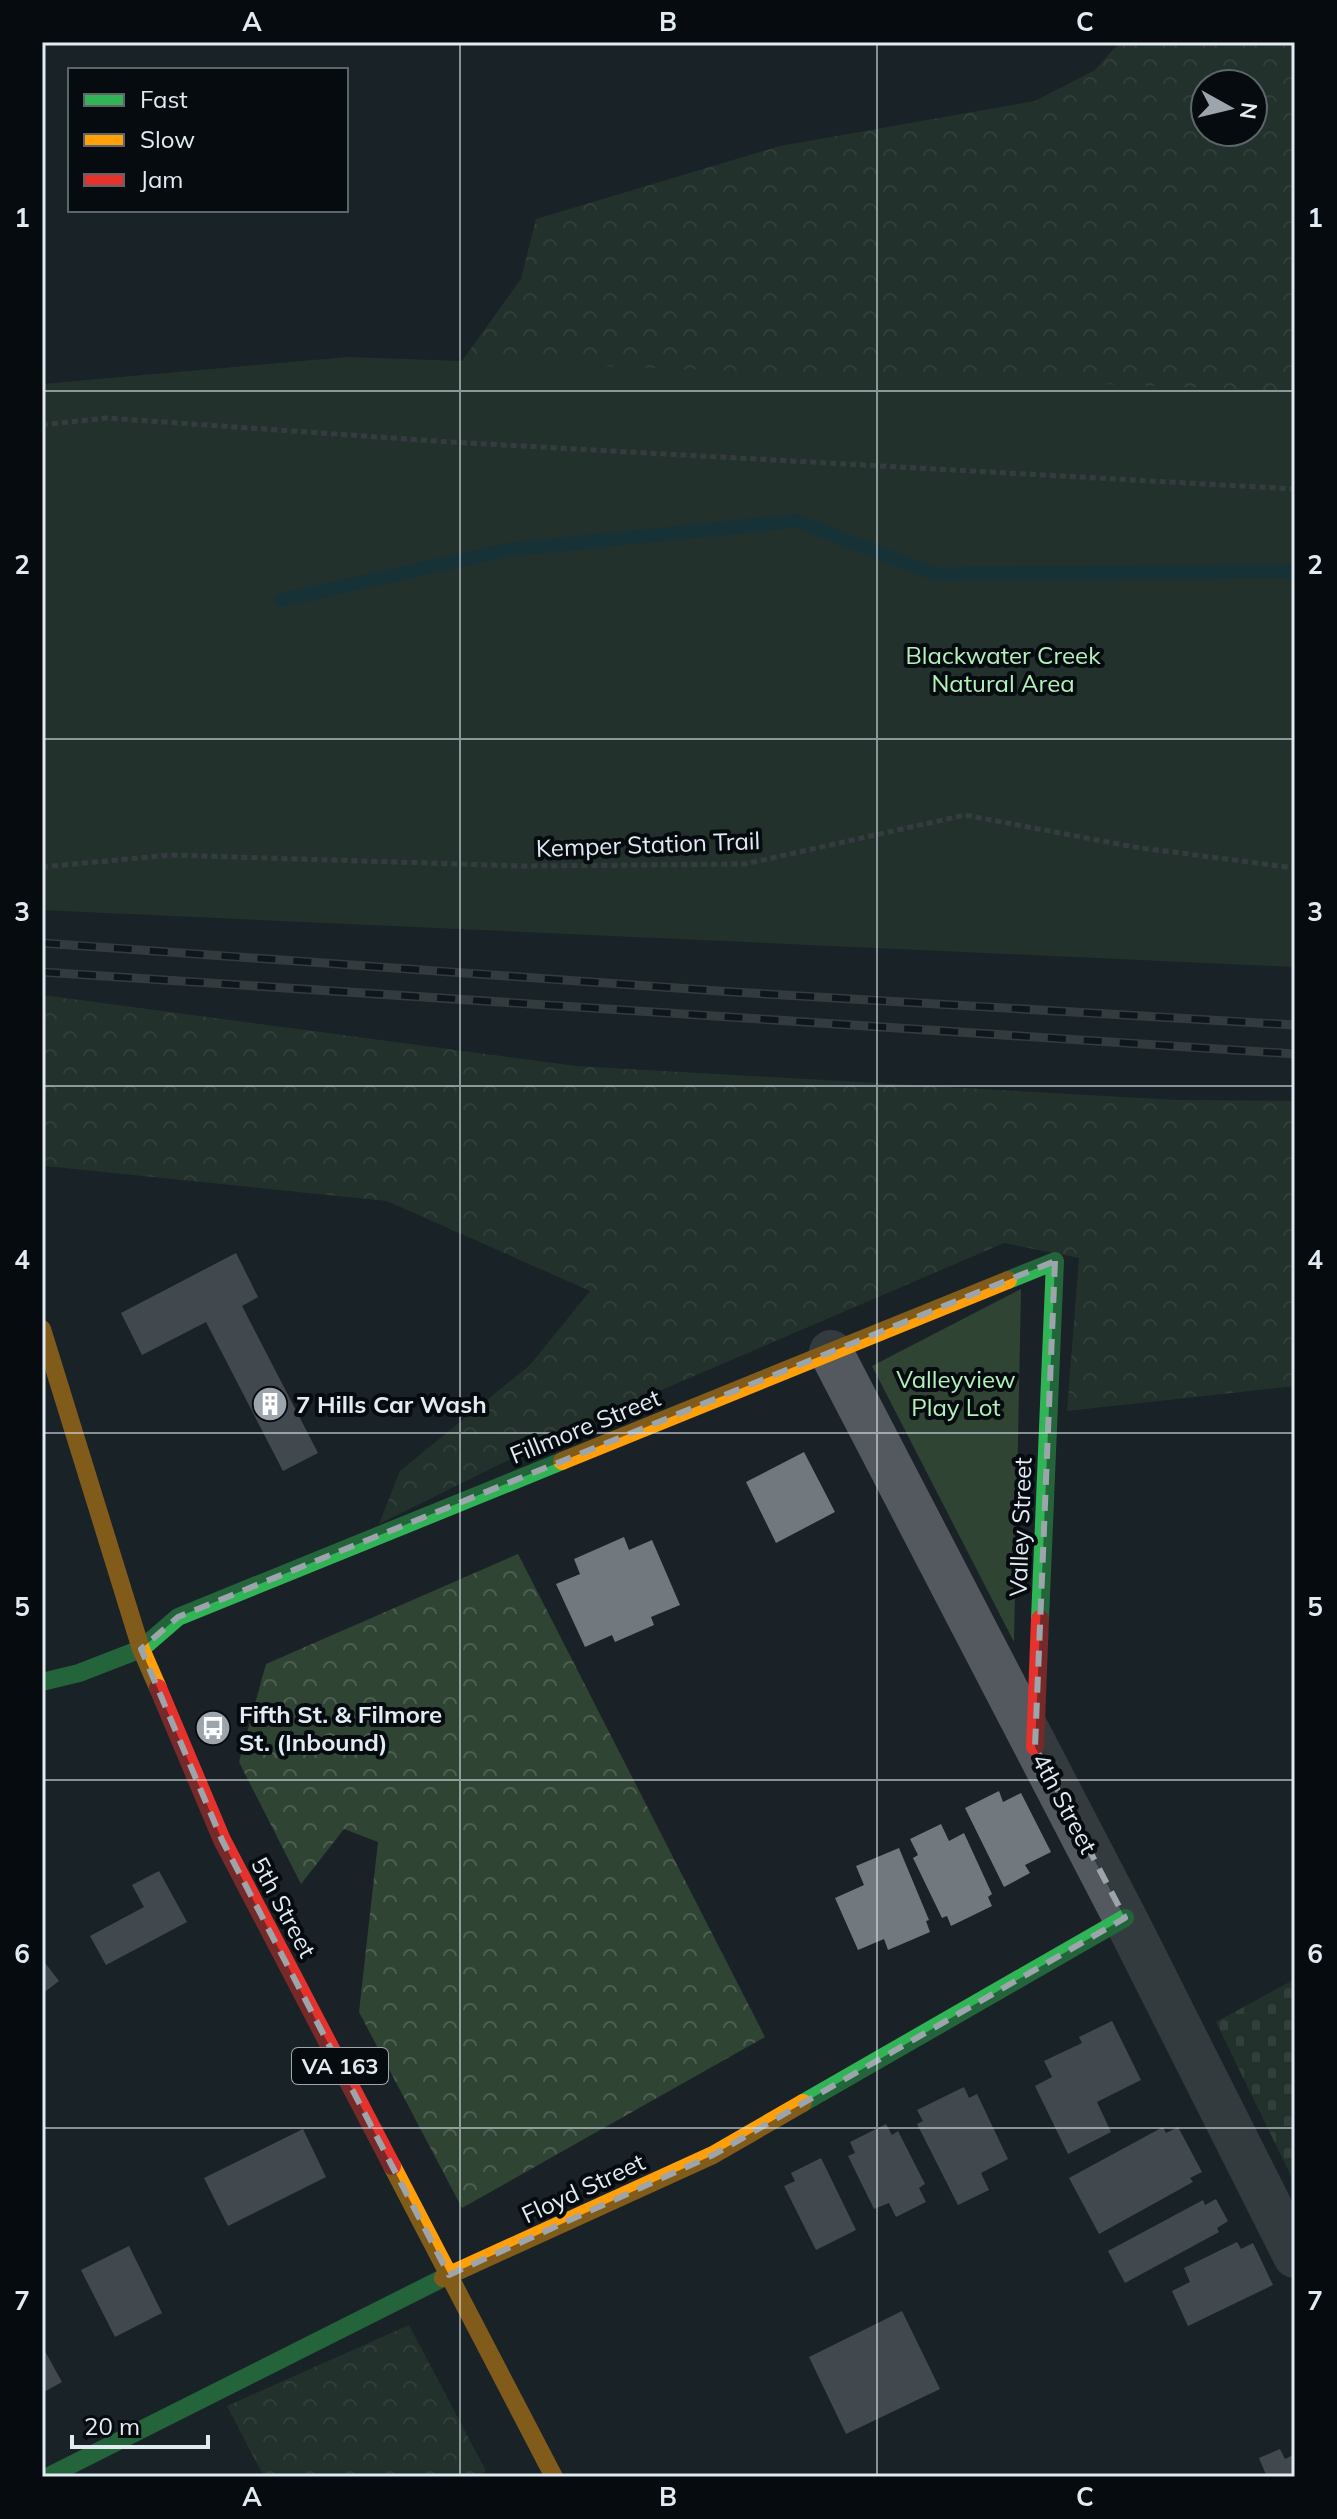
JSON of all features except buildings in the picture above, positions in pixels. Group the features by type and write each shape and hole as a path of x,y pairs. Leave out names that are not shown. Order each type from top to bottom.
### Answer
{"street":[{"name":"Fillmore Street","path":"42,1682 79,1673 141,1649 178,1617 1055,1261"},
{"name":"Valley Street","path":"1035,1747 1055,1261"},
{"name":"5th Street","path":"42,1329 141,1649 222,1840 554,2477"},
{"name":"4th Street","path":"831,1352 1125,1918 1295,2256"},
{"name":"Floyd Street","path":"47,2477 449,2275 713,2155 1125,1918"}],"path":[{"path":"42,425 106,418 513,446 1190,486 1295,489"},
{"name":"Kemper Station Trail","path":"42,867 171,855 523,866 745,864 965,815 1134,847 1295,868"}],"highlighted area":[{"path":"1055,1261 1035,1747 1125,1918 713,2155 449,2275 222,1840 141,1649 178,1617"}],"green space":[{"path":"1120,42 1295,42 1295,952 436,397 521,279 536,219 780,146 1035,101 1095,70"},
{"name":"Blackwater Creek Natural Area","path":"348,357 1295,391 1295,967 42,910 42,384"},
{"path":"42,995 576,1066 1176,1100 1295,1101 1295,1386 1067,1411 1079,1258 1004,1243 575,1427 379,1524 400,1471 530,1365 590,1291 387,1201 45,1166 42,1160"},
{"name":"Valleyview Play Lot","path":"1021,1289 1014,1642 872,1366"},
{"path":"518,1554 765,2037 462,2208 359,2012 378,1842 344,1829 301,1884 239,1762 266,1664"},
{"path":"1295,1979 1295,2184 1216,2022"},
{"path":"409,2325 486,2471 476,2477 264,2477 227,2406"}],"waterway":[{"path":"281,600 507,550 797,521 934,574 1295,571"}],"railway":[{"path":"42,943 733,992 1295,1025"},
{"path":"42,972 1295,1054"}],"traffic: fast":[{"path":"1008,1280 1055,1261 1040,1619"},
{"path":"42,1682 79,1673 141,1649 178,1617 562,1461"},
{"path":"803,2103 1125,1918"},
{"path":"47,2477 443,2278"}],"traffic: slow":[{"path":"562,1461 1008,1280"},
{"path":"42,1329 141,1649 158,1688"},
{"path":"443,2278 713,2155 803,2103"},
{"path":"392,2166 554,2477"}],"traffic: jam":[{"path":"1035,1747 1040,1619"},
{"path":"158,1688 222,1840 392,2166"}],"place":[{"name":"7 Hills Car Wash","path":"270,1404"},
{"name":"Fifth St. & Filmore St. (Inbound)","path":"213,1728"}]}
